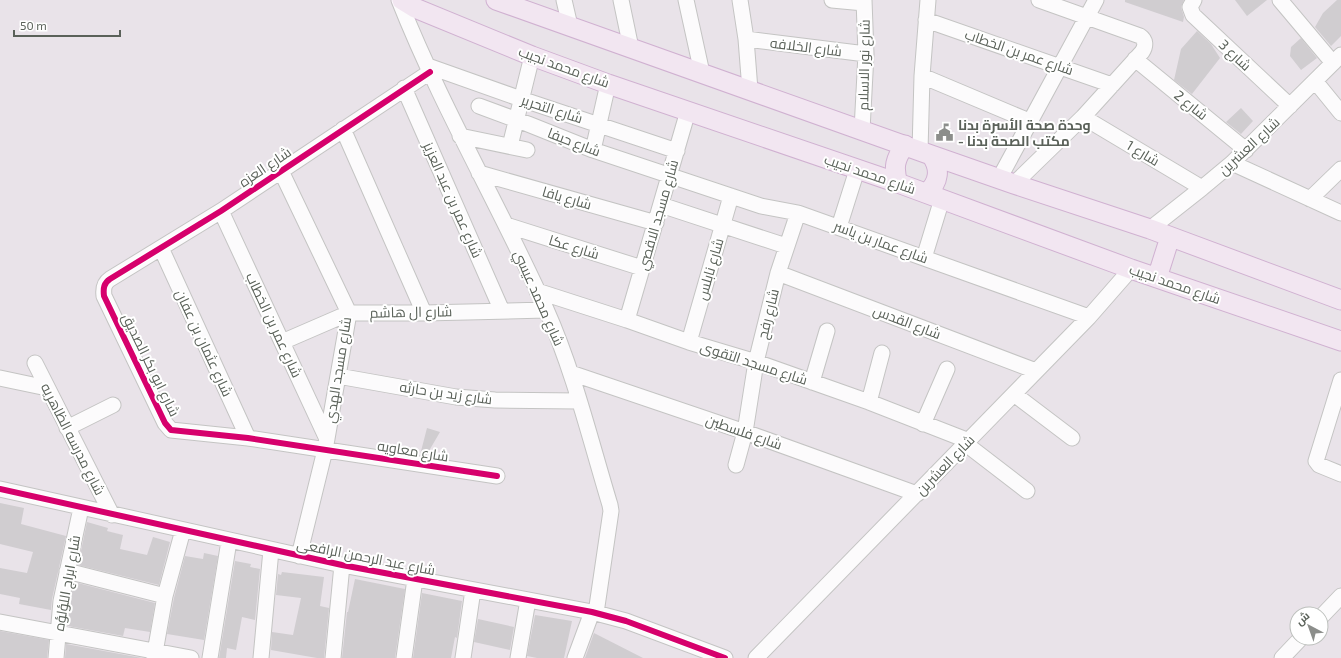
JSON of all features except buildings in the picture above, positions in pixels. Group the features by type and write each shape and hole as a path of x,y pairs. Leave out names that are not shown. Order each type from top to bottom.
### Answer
{"main road":[{"name":"شارع محمد نجيب","path":"400,0 415,8 532,56 608,84 898,183 1131,269 1341,340"},
{"path":"498,0 1006,182 1150,229 1341,300"},
{"path":"898,183 895,173 895,163 899,154 919,150 935,161 938,168 938,175 932,189 934,196"},
{"path":"1157,278 1170,237"}],"street":[{"name":"شارع محمد عيسي","path":"400,0 411,31 460,136 506,225 546,310 571,374 610,505 611,511 594,612 575,658"},
{"path":"564,0 570,26"},
{"path":"621,0 631,48"},
{"path":"686,0 702,73"},
{"path":"740,0 746,39 750,90"},
{"path":"832,0 864,1"},
{"path":"919,150 922,76 928,0"},
{"path":"1006,182 1083,117 1145,46 1143,38 1039,0"},
{"path":"1006,182 1030,121 1096,0"},
{"name":"شارع 3","path":"1194,0 1190,7 1193,15 1290,106"},
{"path":"1280,0 1337,59"},
{"name":"شارع نور الاسلام","path":"862,130 866,54 864,1"},
{"name":"شارع عمر بن الخطاب","path":"926,20 1112,85"},
{"name":"شارع الخلافه","path":"746,39 866,54"},
{"path":"510,146 532,56"},
{"name":"شارع 2","path":"1135,59 1246,150"},
{"name":"شارع العشرين","path":"1150,229 1232,163 1337,59"},
{"name":"شارع العزه","path":"110,279 221,211 404,88 429,69"},
{"name":"شارع التحرير","path":"429,69 677,151"},
{"path":"922,76 1030,121"},
{"path":"1315,81 1341,113"},
{"path":"593,150 608,84"},
{"name":"شارع عمر بن عبد العزيز","path":"404,88 502,311"},
{"name":"شارع حيفا","path":"479,106 593,150 669,175"},
{"name":"شارع مسجد الاقصي","path":"627,320 688,112"},
{"name":"شارع 1","path":"1083,117 1202,188"},
{"path":"343,129 424,313"},
{"path":"460,136 527,150"},
{"path":"1232,163 1341,213"},
{"path":"839,227 857,170"},
{"path":"1310,199 1341,170"},
{"name":"شارع مسجد الهدي","path":"281,171 349,313 326,444 299,556"},
{"name":"شارع يافا","path":"479,173 656,223"},
{"name":"شارع عمار بن ياسر","path":"669,175 761,206 798,212 1089,317"},
{"name":"شارع نابلس","path":"689,342 731,196"},
{"path":"924,258 934,196"},
{"path":"661,205 786,246"},
{"name":"شارع عمر بن الخطاب","path":"221,211 282,342 326,444"},
{"name":"شارع رفح","path":"736,465 745,432 756,362 778,273 798,212"},
{"name":"شارع عكا","path":"506,225 642,268"},
{"name":"شارع عثمان بن عفان","path":"160,248 248,438"},
{"name":"شارع العشرين","path":"756,658 1089,317 1131,269"},
{"name":"شارع القدس","path":"778,273 1036,371"},
{"name":"شارع ابو بكر الصديق","path":"110,279 104,286 104,296 167,427 171,430 326,444"},
{"name":"شارع مسجد التقوى","path":"537,291 689,342 756,362 869,402 923,424 967,442 1026,491"},
{"name":"شارع ال هاشم","path":"282,342 349,313 546,310"},
{"path":"812,382 827,331"},
{"path":"869,402 882,353"},
{"name":"شارع مدرسه الظاهريه","path":"35,363 112,515"},
{"path":"923,424 947,369"},
{"name":"شارع فلسطين","path":"571,374 745,432 917,494"},
{"name":"شارع زيد بن حارثه","path":"338,376 456,397 495,400 578,401"},
{"path":"0,378 47,388"},
{"path":"1341,380 1316,461 1319,465 1341,474"},
{"path":"1014,394 1072,438"},
{"path":"67,428 113,406"},
{"name":"شارع معاويه","path":"326,444 497,476"},
{"name":"شارع عبد الرحمن الرافعى","path":"0,489 342,565 594,612 626,621 725,658"},
{"name":"شارع ابراج اللؤلؤه","path":"56,658 61,601 81,508"},
{"path":"154,654 165,596 183,530"},
{"path":"210,658 230,541"},
{"path":"261,658 271,550"},
{"path":"333,658 342,565"},
{"path":"67,571 165,596"},
{"path":"404,658 415,579"},
{"path":"464,658 473,590"},
{"path":"1329,609 1341,596"},
{"path":"518,658 528,600"},
{"path":"0,622 154,654 191,658"},
{"path":"1282,658 1293,646"}],"cycle path":[{"path":"430,72 221,211 110,279 104,286 104,296 165,423 171,430 248,438 497,476"},
{"path":"0,489 342,565 592,612 626,621 725,658"}],"place":[{"name":"وحدة صحة الأسرة بدنا - مكتب الصحة بدنا","path":"945,133"}]}
